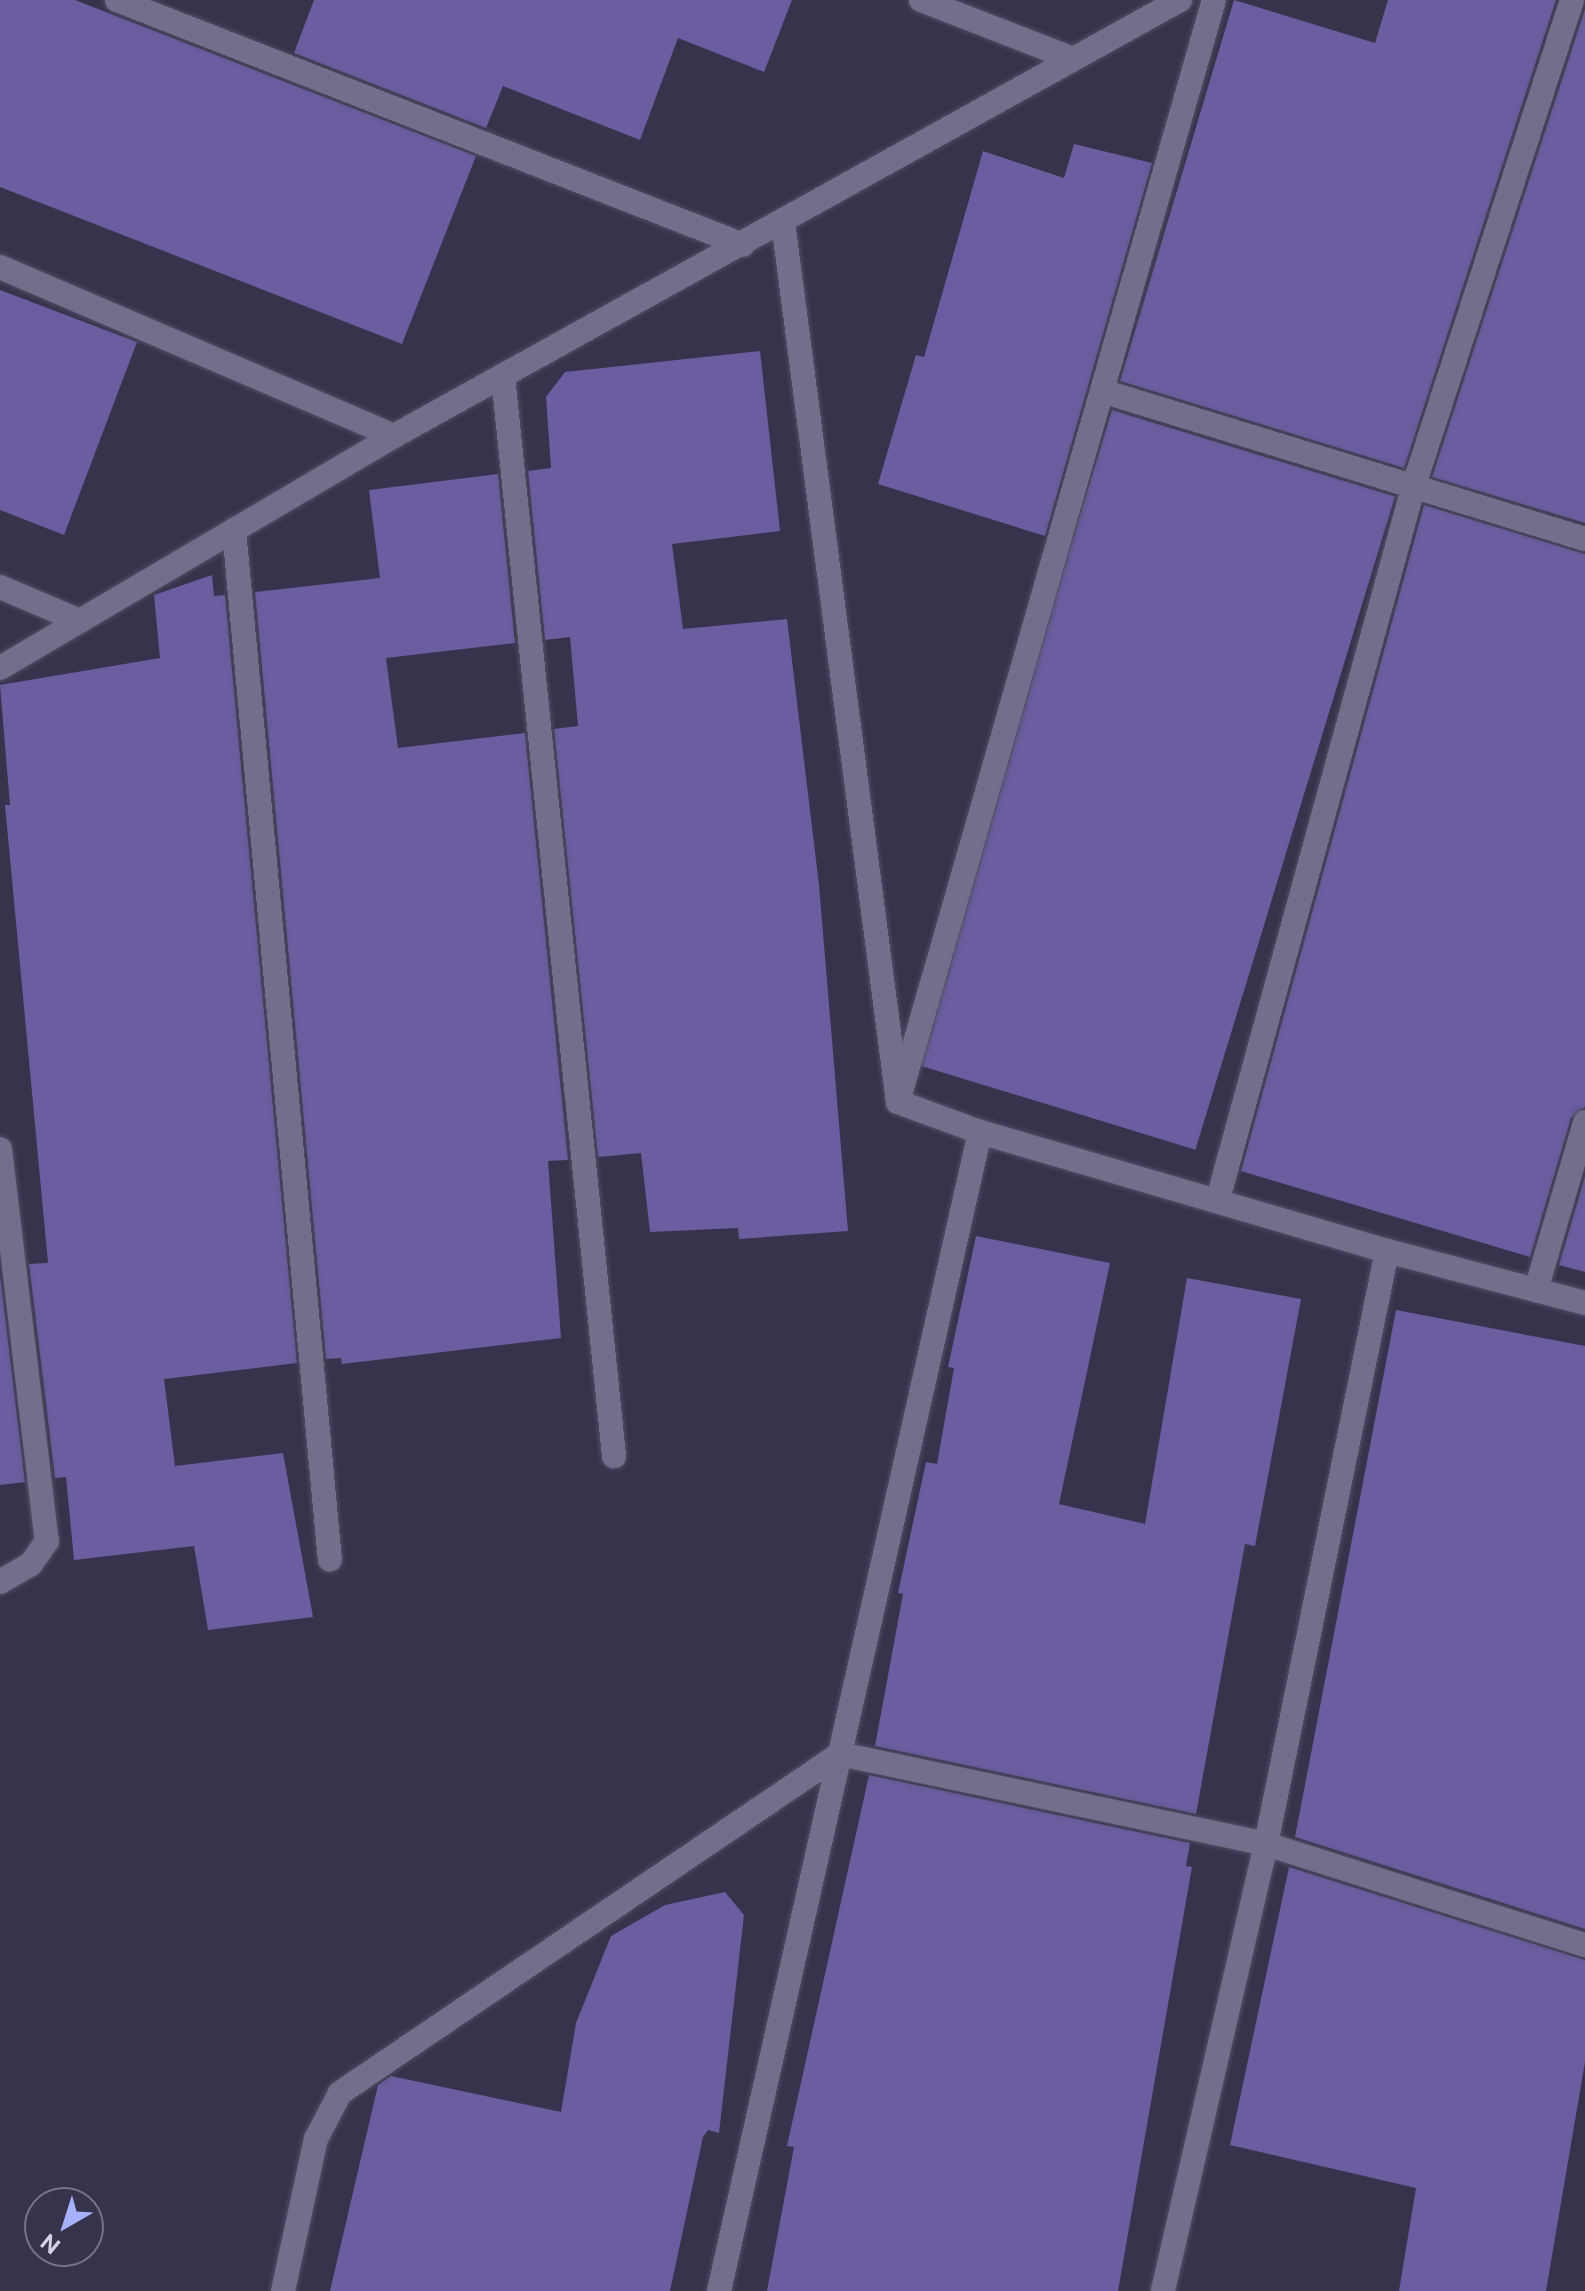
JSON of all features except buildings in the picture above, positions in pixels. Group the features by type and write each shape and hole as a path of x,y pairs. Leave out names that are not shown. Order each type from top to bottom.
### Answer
{"street":[{"path":"117,0 743,245"},
{"path":"921,0 1073,59"},
{"path":"0,668 394,436 1180,0"},
{"path":"898,1102 1214,0"},
{"path":"1218,1199 1413,488 1572,0"},
{"path":"783,222 898,1102"},
{"path":"0,267 394,436"},
{"path":"503,376 614,1456"},
{"path":"1102,391 1585,539"},
{"path":"234,530 330,1560"},
{"path":"0,587 80,621"},
{"path":"898,1102 980,1132 1218,1199 1387,1251 1585,1303"},
{"path":"1536,1290 1585,1122"},
{"path":"719,2291 980,1132"},
{"path":"0,1149 47,1541 31,1564 0,1582"},
{"path":"1163,2291 1266,1844 1387,1251"},
{"path":"283,2291 316,2139 340,2093 840,1754 1266,1844 1585,1945"}]}
